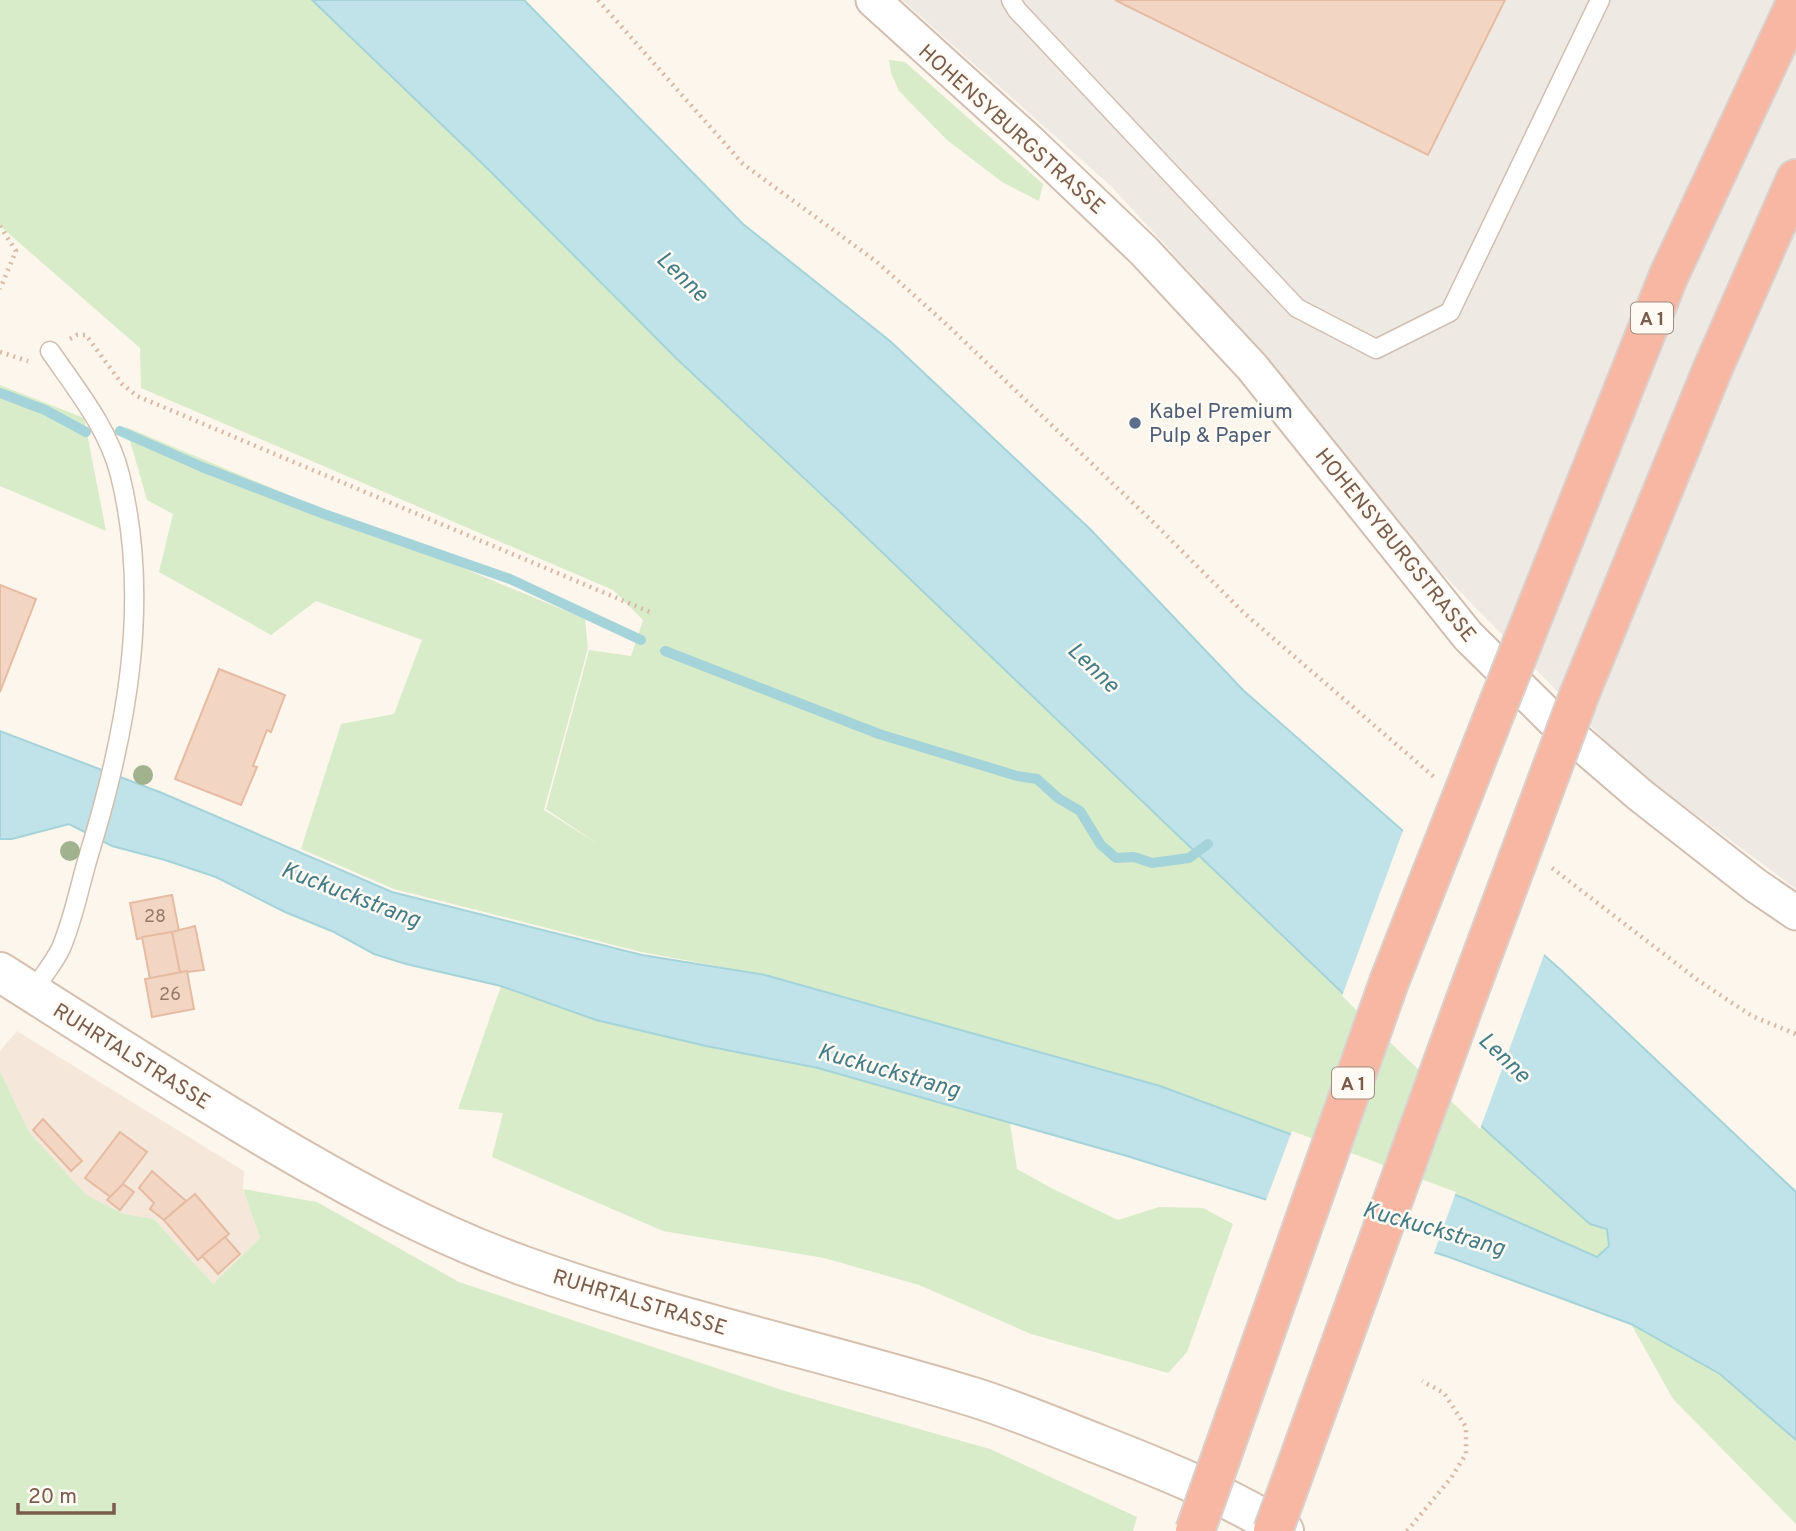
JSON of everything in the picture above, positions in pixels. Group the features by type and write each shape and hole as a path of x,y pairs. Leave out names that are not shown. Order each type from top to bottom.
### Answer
{"highway":[{"name":"A 1","path":"1195,1531 1389,982 1669,275 1796,3"},
{"path":"1273,1531 1580,693 1713,368 1796,179"}],"main road":[{"name":"RUHRTALSTRASSE","path":"0,972 211,1106 331,1177 425,1225 522,1266 613,1296 977,1398 1135,1458 1260,1516 1284,1531"}],"street":[{"name":"HOHENSYBURGSTRASSE","path":"873,0 1030,142 1144,251 1252,367 1468,636 1496,664 1553,720 1640,795 1755,885 1796,913"}],"lane":[{"path":"1011,0 1017,10 1297,308 1377,349 1450,312 1600,0"},
{"name":"RUHRTALSTRASSE","path":"32,993 60,949 114,771 127,702 133,644 133,547 120,473 94,416 50,351"}],"path":[{"path":"598,0 743,164 877,262 945,323 1244,613 1436,779"},
{"path":"0,226 16,251 0,289"},
{"path":"0,352 26,362 77,335 86,335 122,384 137,396 650,612"},
{"path":"1546,864 1699,981 1752,1016 1796,1034"},
{"path":"1407,1531 1451,1478 1466,1454 1466,1427 1444,1393 1422,1381"}],"shaded area":[{"path":"902,0 1796,0 1796,889 1629,765 1434,565 1199,282 1113,188"},
{"path":"17,1031 244,1171 243,1189 260,1238 213,1284 154,1219 124,1214 86,1196 29,1132 0,1071 0,1051"}],"green space":[{"path":"0,0 312,0 489,170 676,358 1213,867 1607,1229 1609,1246 1597,1257 1466,1199 1160,1086 765,975 641,952 394,889 301,849 341,724 394,714 422,640 316,601 271,635 159,572 173,514 147,500 126,427 585,619 588,648 544,810 598,844 546,809 589,650 631,656 643,620 613,590 141,388 140,348 0,226"},
{"path":"889,60 905,62 1043,184 1039,201 1002,182 947,140 899,91"},
{"path":"0,385 84,418 106,531 0,486"},
{"path":"501,986 596,1020 706,1046 818,1068 1010,1123 1017,1169 1118,1220 1159,1207 1203,1208 1233,1224 1187,1352 1168,1373 1031,1334 919,1285 824,1258 663,1231 492,1157 503,1113 458,1109"},
{"path":"0,1071 29,1132 86,1195 124,1214 154,1219 213,1284 260,1238 243,1189 317,1202 459,1282 785,1391 990,1449 1137,1517 1133,1531 0,1531"},
{"path":"1631,1324 1720,1374 1796,1440 1796,1524 1673,1399"}],"water":[{"path":"312,0 524,0 743,224 890,341 1090,529 1243,690 1562,971 1796,1192 1796,1440 1720,1374 1631,1324 1449,1257 1127,1156 818,1068 706,1046 596,1020 501,986 374,954 334,932 285,912 216,877 112,846 69,824 12,839 0,839 0,731 162,793 392,892 642,955 765,975 1160,1086 1466,1199 1597,1257 1609,1246 1607,1229 1590,1224 1492,1136 676,358 489,170"}],"pier":[{"path":"1404,828 1545,952 1480,1129 1342,996"},
{"path":"1292,1131 1456,1192 1433,1256 1265,1203"}],"building":[{"path":"1115,0 1505,0 1428,155"},
{"path":"0,585 36,599 0,692"},
{"path":"219,669 285,695 271,732 267,730 253,766 257,767 241,805 175,779"},
{"path":"172,895 179,931 137,939 130,903"},
{"path":"195,926 204,970 180,973 172,932"},
{"path":"172,932 180,973 150,979 142,937"},
{"path":"187,971 194,1009 152,1017 145,979"},
{"path":"43,1119 82,1161 71,1171 33,1130"},
{"path":"120,1132 147,1152 112,1198 85,1178"},
{"path":"152,1171 186,1201 164,1220 150,1209 154,1203 139,1188"},
{"path":"123,1184 134,1192 120,1210 107,1200"},
{"path":"195,1194 229,1234 198,1260 164,1220"},
{"path":"225,1237 240,1254 218,1274 202,1256"}],"waterway":[{"path":"0,393 45,410 86,432"},
{"path":"120,431 202,467 324,514 510,579 641,640"},
{"path":"665,651 879,734 1017,776 1037,779 1058,798 1080,811 1101,845 1116,858 1134,857 1152,863 1189,858 1208,844"}],"place":[{"name":"Kabel Premium Pulp & Paper","path":"1135,423"}],"water label":[{"name":"Lenne","path":"683,276"},
{"name":"Lenne","path":"1094,667"},
{"name":"Kuckuckstrang","path":"351,894"},
{"name":"Lenne","path":"1505,1057"},
{"name":"Kuckuckstrang","path":"889,1070"},
{"name":"Kuckuckstrang","path":"1434,1228"}]}
